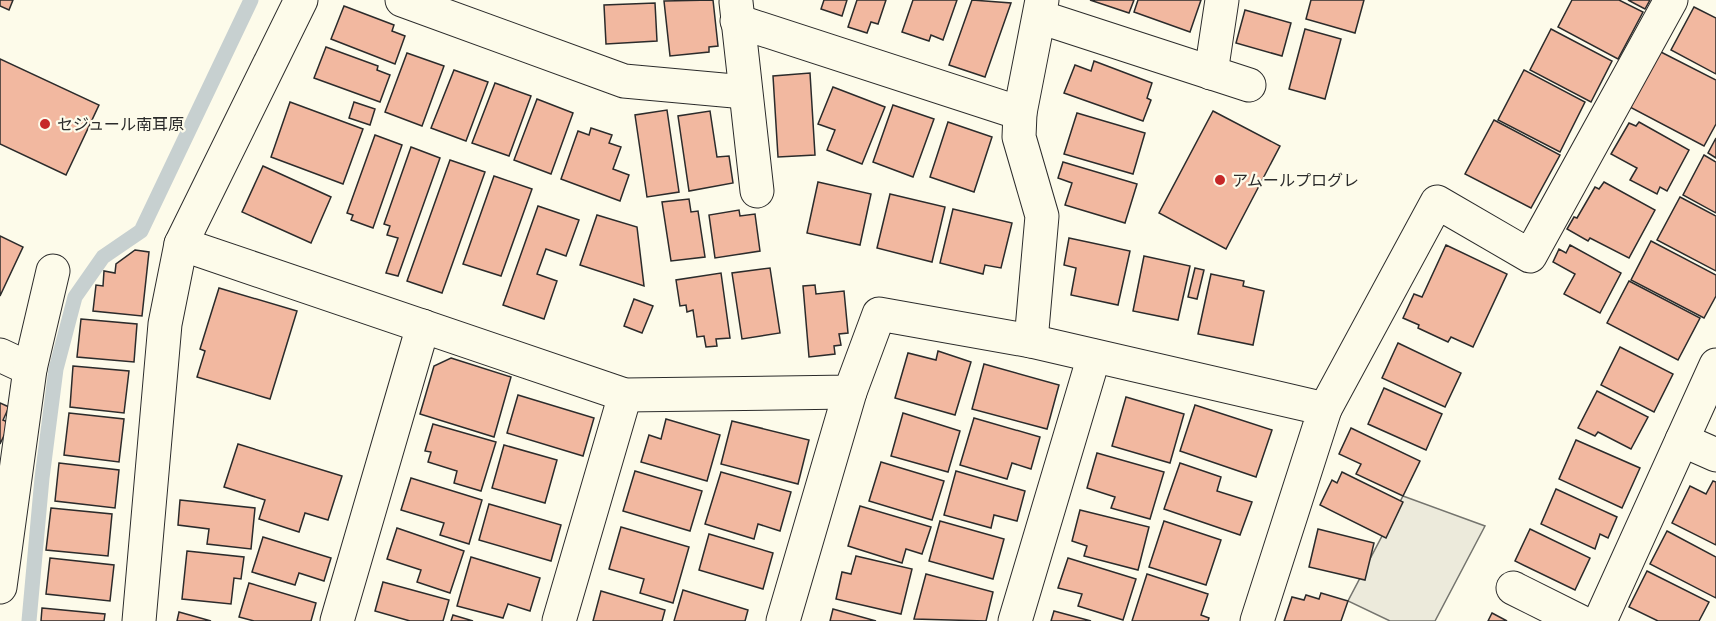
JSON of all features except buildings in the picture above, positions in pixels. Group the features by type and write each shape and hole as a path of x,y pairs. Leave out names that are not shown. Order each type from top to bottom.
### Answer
{"street":[{"path":"139,621 165,324 181,244 301,0"},
{"path":"402,0 624,81 745,92"},
{"path":"1211,73 1222,0"},
{"path":"1257,621 1325,409 1437,202 1530,256 1671,0"},
{"path":"1031,341 1042,216 1019,137 1020,113 1041,9 1249,85"},
{"path":"757,191 736,11 1020,113"},
{"path":"181,244 625,395 850,392"},
{"path":"0,587 30,369 54,271"},
{"path":"783,621 850,392 879,314 1031,341 1325,409"},
{"path":"337,621 423,326"},
{"path":"0,356 30,369"},
{"path":"1015,621 1094,356"},
{"path":"1600,621 1716,365"},
{"path":"560,621 625,395"},
{"path":"1682,440 1716,455"},
{"path":"1513,588 1579,621"}],"shaded area":[{"path":"1403,496 1485,526 1435,621 1390,621 1348,601"}],"waterway":[{"path":"29,621 42,478 56,369 75,297 103,257 141,231 251,0"}],"place":[{"name":"セジュール南耳原","path":"45,124"},
{"name":"アムールプログレ","path":"1220,180"}]}
